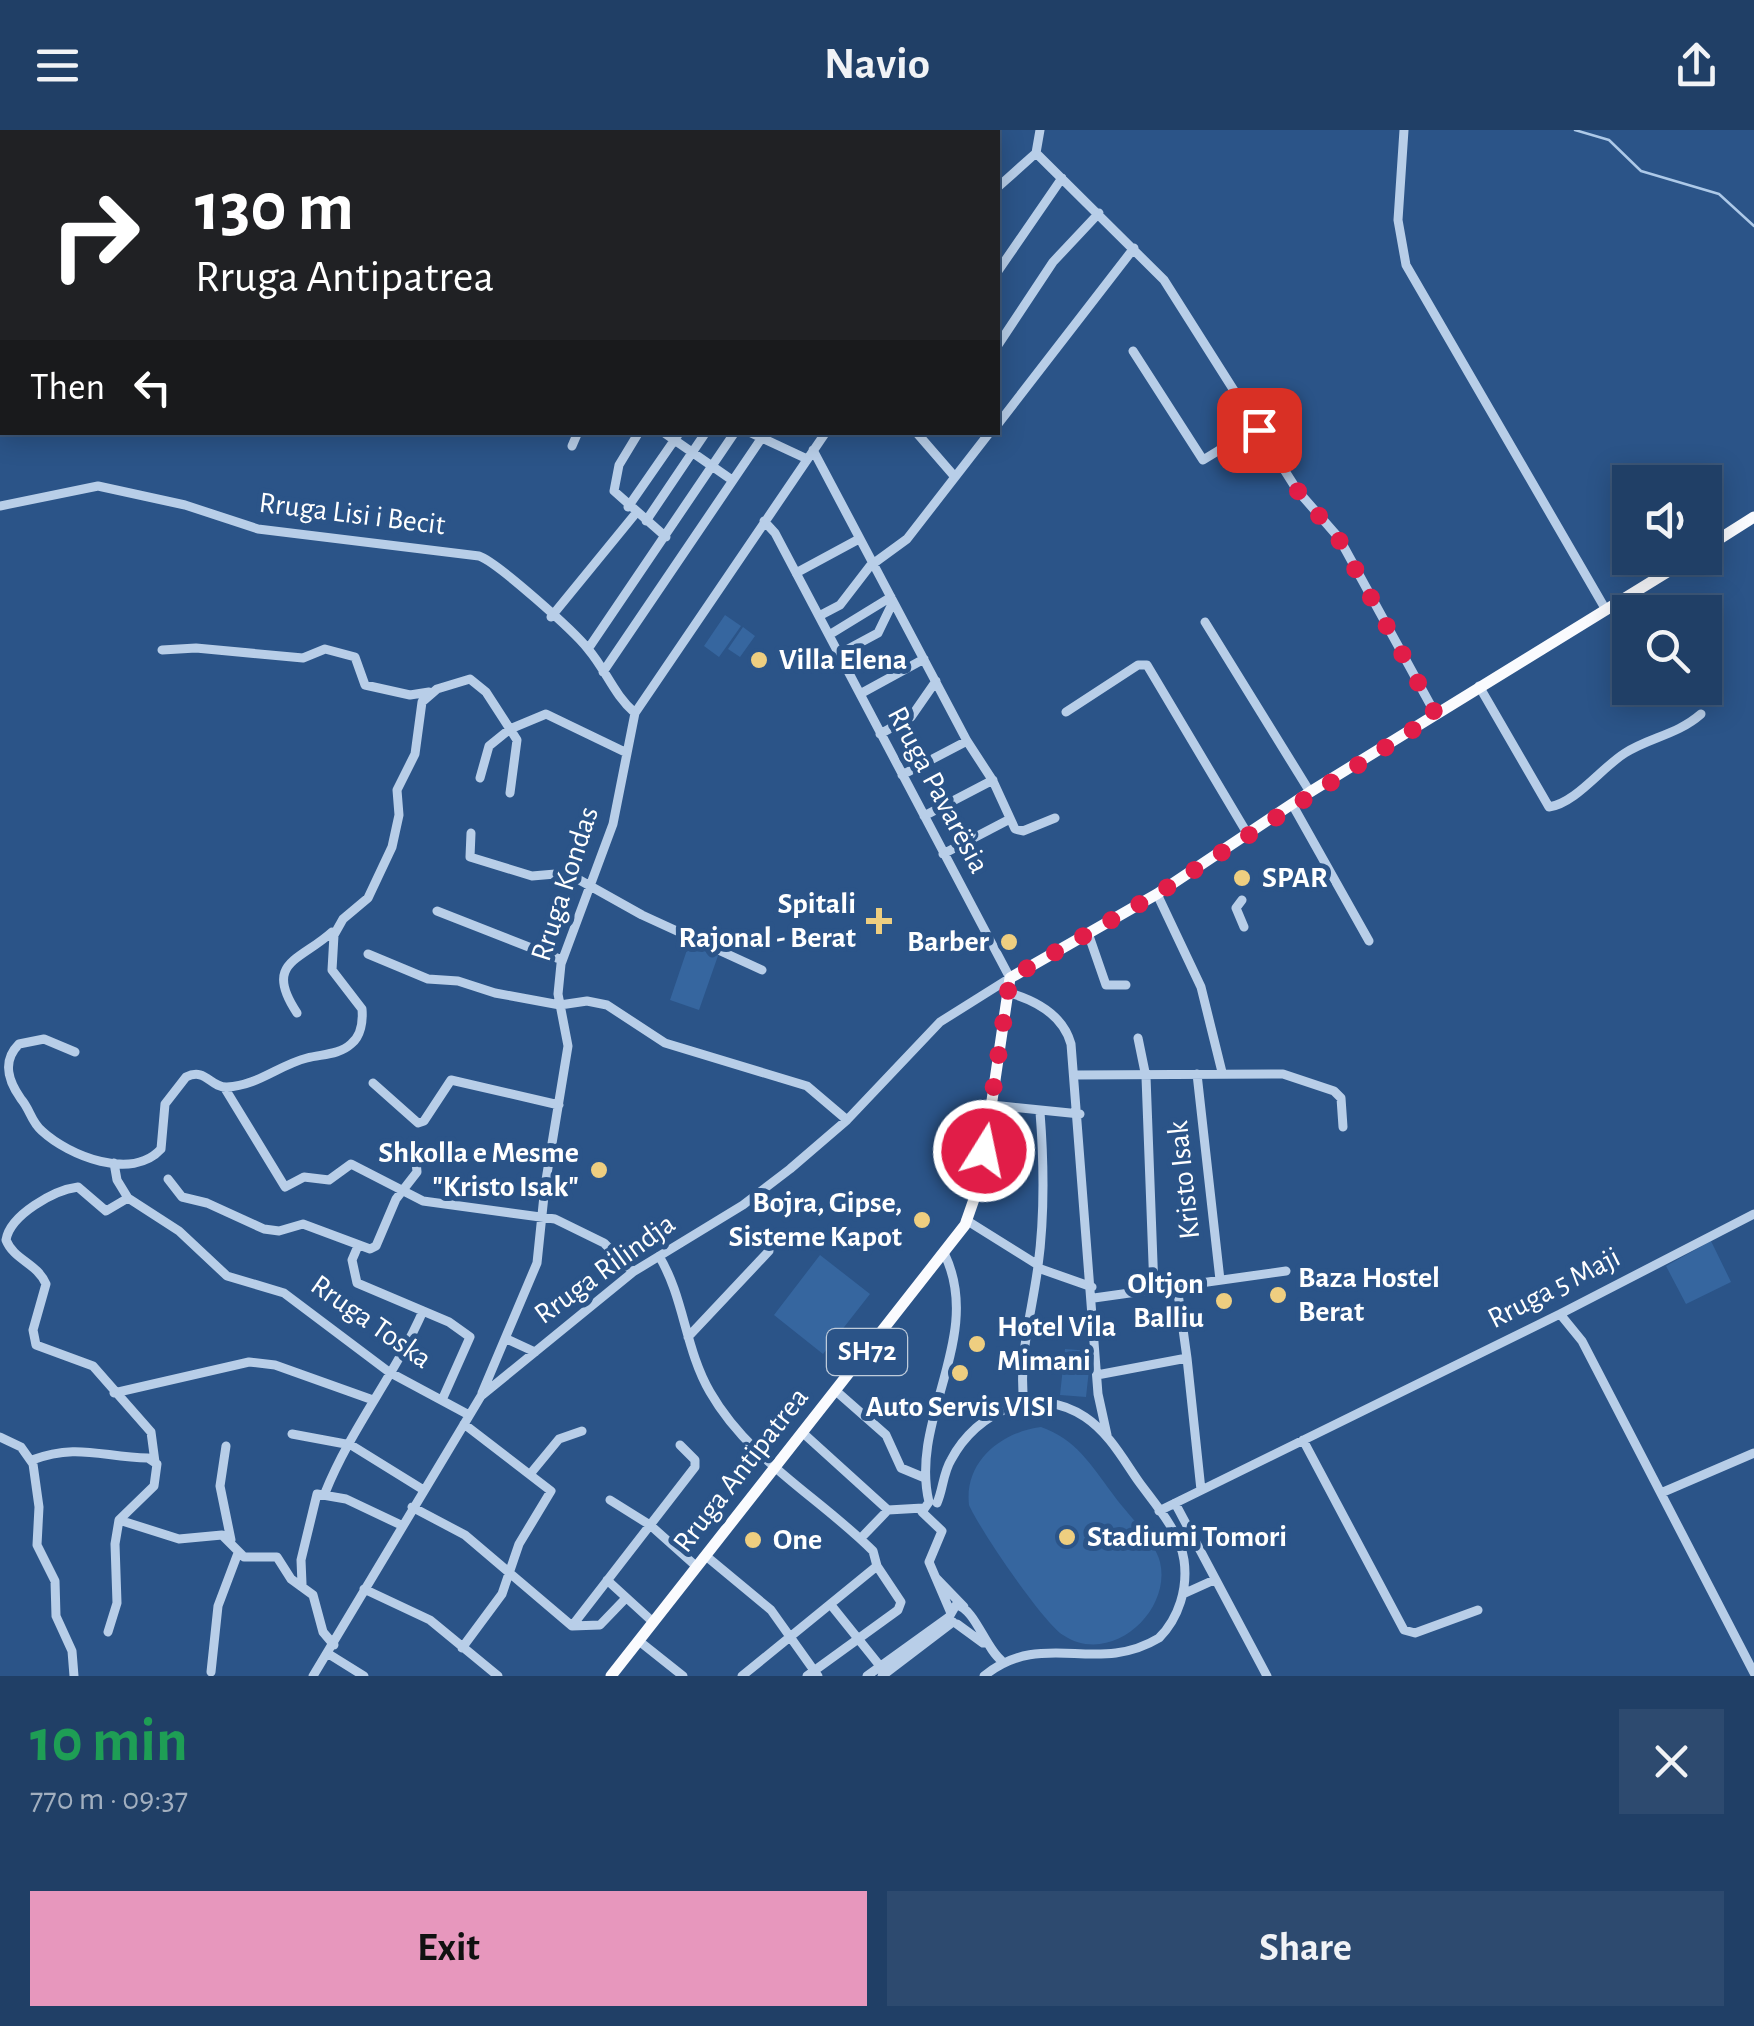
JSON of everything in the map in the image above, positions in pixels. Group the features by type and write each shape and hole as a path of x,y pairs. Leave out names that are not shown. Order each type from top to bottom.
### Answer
{"main road":[{"path":"1722,537 1754,517"},
{"path":"1010,978 1157,894 1310,792 1663,575"},
{"name":"Rruga Antipatrea","path":"611,1676 944,1254 966,1220 980,1182 1010,978"}],"street":[{"path":"1000,184 1036,154 1040,130"},
{"path":"1404,130 1398,220 1406,265 1606,610"},
{"path":"1036,154 1134,248 1172,291 1297,490 1338,538 1436,715"},
{"path":"1000,268 1062,178"},
{"path":"1000,342 1053,262 1099,213"},
{"path":"1000,421 1134,248"},
{"path":"1133,351 1203,460 1257,427"},
{"path":"572,446 577,435"},
{"path":"637,435 612,485 632,510 666,537"},
{"path":"646,521 704,435"},
{"path":"588,649 732,435"},
{"path":"755,435 809,454 992,780 1010,820 1021,831 1055,818"},
{"name":"Rruga Kondas","path":"481,1396 537,1263 569,1036 560,1005 562,960 612,824 635,713 824,435"},
{"path":"920,435 955,476"},
{"path":"819,616 840,605 872,563 907,539 988,435"},
{"path":"552,617 632,510 678,437 692,453 732,480"},
{"path":"603,672 761,439"},
{"name":"Rruga Lisi i Becit","path":"0,506 76,488 109,488 258,528 479,556 502,568 588,649 635,713"},
{"name":"Rruga Pavarësia","path":"764,522 773,529 1010,978"},
{"path":"796,573 859,539"},
{"path":"829,635 892,599"},
{"path":"839,654 878,633 892,599"},
{"path":"1205,622 1310,792"},
{"path":"162,650 213,649 303,658 319,650 332,650 357,660 365,686 410,695 470,679 486,692 517,740 510,793"},
{"path":"860,694 924,660"},
{"path":"1066,712 1138,665 1148,665 1247,833"},
{"path":"880,734 911,717 936,682"},
{"path":"1479,686 1548,807 1564,802 1628,751 1668,737 1701,714"},
{"path":"297,1013 283,990 284,971 295,956 335,932 365,903 392,846 400,815 398,786 416,754 420,706 432,692"},
{"path":"480,778 489,746 510,729 546,714 627,753"},
{"path":"902,775 967,740"},
{"path":"924,816 992,780"},
{"path":"1292,804 1369,941"},
{"path":"943,854 1010,820"},
{"path":"470,833 470,857 532,876 567,872 588,886 762,970"},
{"path":"1157,894 1201,987 1222,1072"},
{"path":"1242,900 1236,908 1244,926"},
{"path":"437,912 562,960"},
{"path":"224,1087 258,1081 300,1060 342,1051 356,1039 362,1008 332,970 335,932"},
{"path":"1088,933 1106,985 1126,985"},
{"path":"368,954 428,979 458,980 495,993 560,1005 586,1001 608,1005 677,1048 807,1086 846,1120"},
{"name":"Rruga Rilindja","path":"313,1676 422,1488 481,1396 634,1272 744,1205 846,1120 940,1022 1010,978"},
{"path":"1010,993 1035,1003 1061,1022 1072,1044 1093,1292 1096,1375 1107,1436"},
{"path":"1138,1038 1146,1077 1154,1289"},
{"path":"75,1052 44,1039 19,1044 8,1066 12,1089 33,1122 54,1140 114,1163 142,1163 162,1149 165,1104 186,1076 202,1074 224,1087 285,1187 304,1177 329,1180 346,1164 423,1201 556,1219 604,1243 634,1272"},
{"name":"Kristo Isak","path":"1197,1074 1220,1280"},
{"path":"1076,1075 1282,1074 1334,1091 1341,1098 1342,1127"},
{"path":"373,1083 418,1123 424,1121 451,1080 559,1105"},
{"path":"992,1105 1080,1114"},
{"path":"1024,1403 1022,1357 1038,1266 1044,1199 1040,1112"},
{"path":"168,1179 182,1197 207,1203 257,1228 272,1232 303,1224 316,1231 338,1234 358,1246 376,1246 419,1166 415,1150"},
{"path":"108,1632 117,1602 115,1544 120,1520 154,1486 151,1432 87,1362 36,1345 34,1325 46,1284 40,1271 11,1250 6,1240 12,1222 50,1194 81,1188 106,1211 128,1198 116,1180 114,1163"},
{"name":"Rruga Toska","path":"128,1198 178,1231 226,1276 288,1296 392,1374 442,1400 531,1473"},
{"name":"Rruga 5 Maji","path":"1159,1511 1754,1214"},
{"path":"966,1220 1038,1266 1093,1292 1154,1289 1286,1271"},
{"path":"358,1246 352,1260 357,1283 459,1328 471,1340 442,1400"},
{"path":"688,1337 769,1251"},
{"path":"944,1254 954,1284 954,1341 925,1478 929,1505 940,1514 935,1520 942,1531 929,1562 952,1618 1002,1661"},
{"path":"658,1256 710,1392 774,1470 873,1550 876,1566 901,1602 896,1611 813,1674 790,1636 760,1599 706,1556"},
{"path":"1177,1286 1201,1490"},
{"path":"325,1494 345,1443 392,1374 423,1311"},
{"path":"1560,1314 1582,1340 1752,1675"},
{"path":"507,1340 535,1352"},
{"path":"1096,1375 1187,1358"},
{"path":"114,1392 249,1362 286,1369 373,1400"},
{"path":"836,1391 886,1434 901,1468 925,1478"},
{"path":"929,1505 951,1459 977,1425 998,1411 1024,1403 1070,1409 1107,1436 1181,1547 1182,1594 1175,1616 1157,1640 1136,1656 1104,1667"},
{"path":"462,1648 494,1606 511,1571 518,1544 551,1491 531,1473 559,1438 582,1430"},
{"path":"802,1433 888,1510"},
{"path":"292,1434 345,1443 422,1488"},
{"path":"0,1438 22,1448 32,1460 39,1507 37,1545 55,1581 56,1616 72,1650 74,1676"},
{"path":"1302,1440 1406,1632 1415,1634 1478,1610"},
{"path":"572,1626 696,1467 695,1460 680,1444"},
{"path":"211,1672 218,1606 236,1550 225,1526 220,1486 226,1446"},
{"path":"32,1460 70,1448 155,1462"},
{"path":"1661,1493 1754,1453"},
{"path":"302,1584 301,1560 315,1498 325,1494 401,1525"},
{"path":"610,1500 650,1525 697,1568"},
{"path":"1175,1503 1267,1676"},
{"path":"861,1538 888,1510 929,1505"},
{"path":"412,1507 466,1535 572,1626 600,1625 626,1598"},
{"path":"120,1520 179,1539 222,1535 247,1557 274,1555 291,1578 314,1598 330,1649 364,1676"},
{"path":"742,1676 876,1566"},
{"path":"931,1572 966,1610 989,1647"},
{"path":"607,1580 653,1622"},
{"path":"1182,1594 1214,1580"},
{"path":"364,1590 416,1612 498,1676"},
{"path":"831,1605 881,1671"},
{"path":"867,1676 881,1671 952,1618 956,1606 966,1610"},
{"path":"952,1618 965,1622 966,1610"},
{"path":"638,1641 683,1676"},
{"path":"984,1676 1002,1661 1038,1657 1071,1667"}],"shaded area":[{"path":"725,615 741,626 719,657 704,646"},
{"path":"743,627 755,636 740,657 728,649"},
{"path":"691,938 720,950 699,1010 670,1000"},
{"path":"1711,1241 1731,1282 1686,1304 1666,1266"},
{"path":"820,1255 870,1294 823,1354 774,1315"},
{"path":"1065,1349 1091,1351 1086,1397 1060,1395"},
{"name":"Stadiumi Tomori","path":"1041,1427 1064,1438 1082,1454 1157,1553 1161,1581 1157,1599 1147,1616 1118,1639 1100,1644 1081,1643 1063,1635 1012,1574 969,1505 973,1475 989,1451 1013,1435"}],"waterway":[{"path":"1575,130 1609,140 1641,171 1719,194 1754,226"}],"place":[{"name":"Villa Elena","path":"759,660"},
{"name":"SPAR","path":"1242,878"},
{"name":"Spitali Rajonal - Berat","path":"879,921"},
{"name":"Barber","path":"1009,942"},
{"name":"Shkolla e Mesme \"Kristo Isak\"","path":"599,1170"},
{"name":"Bojra, Gipse, Sisteme Kapot","path":"922,1220"},
{"name":"Baza Hostel Berat","path":"1278,1295"},
{"name":"Oltjon Balliu","path":"1224,1301"},
{"name":"Hotel Vila Mimani","path":"977,1344"},
{"name":"Auto Servis VISI","path":"960,1373"},
{"name":"Stadiumi Tomori","path":"1067,1537"},
{"name":"One","path":"753,1540"}],"route":[{"path":"984,1151 1002,1053 1010,978 1157,894 1310,792 1436,715 1338,538 1297,490 1259,430"}]}
